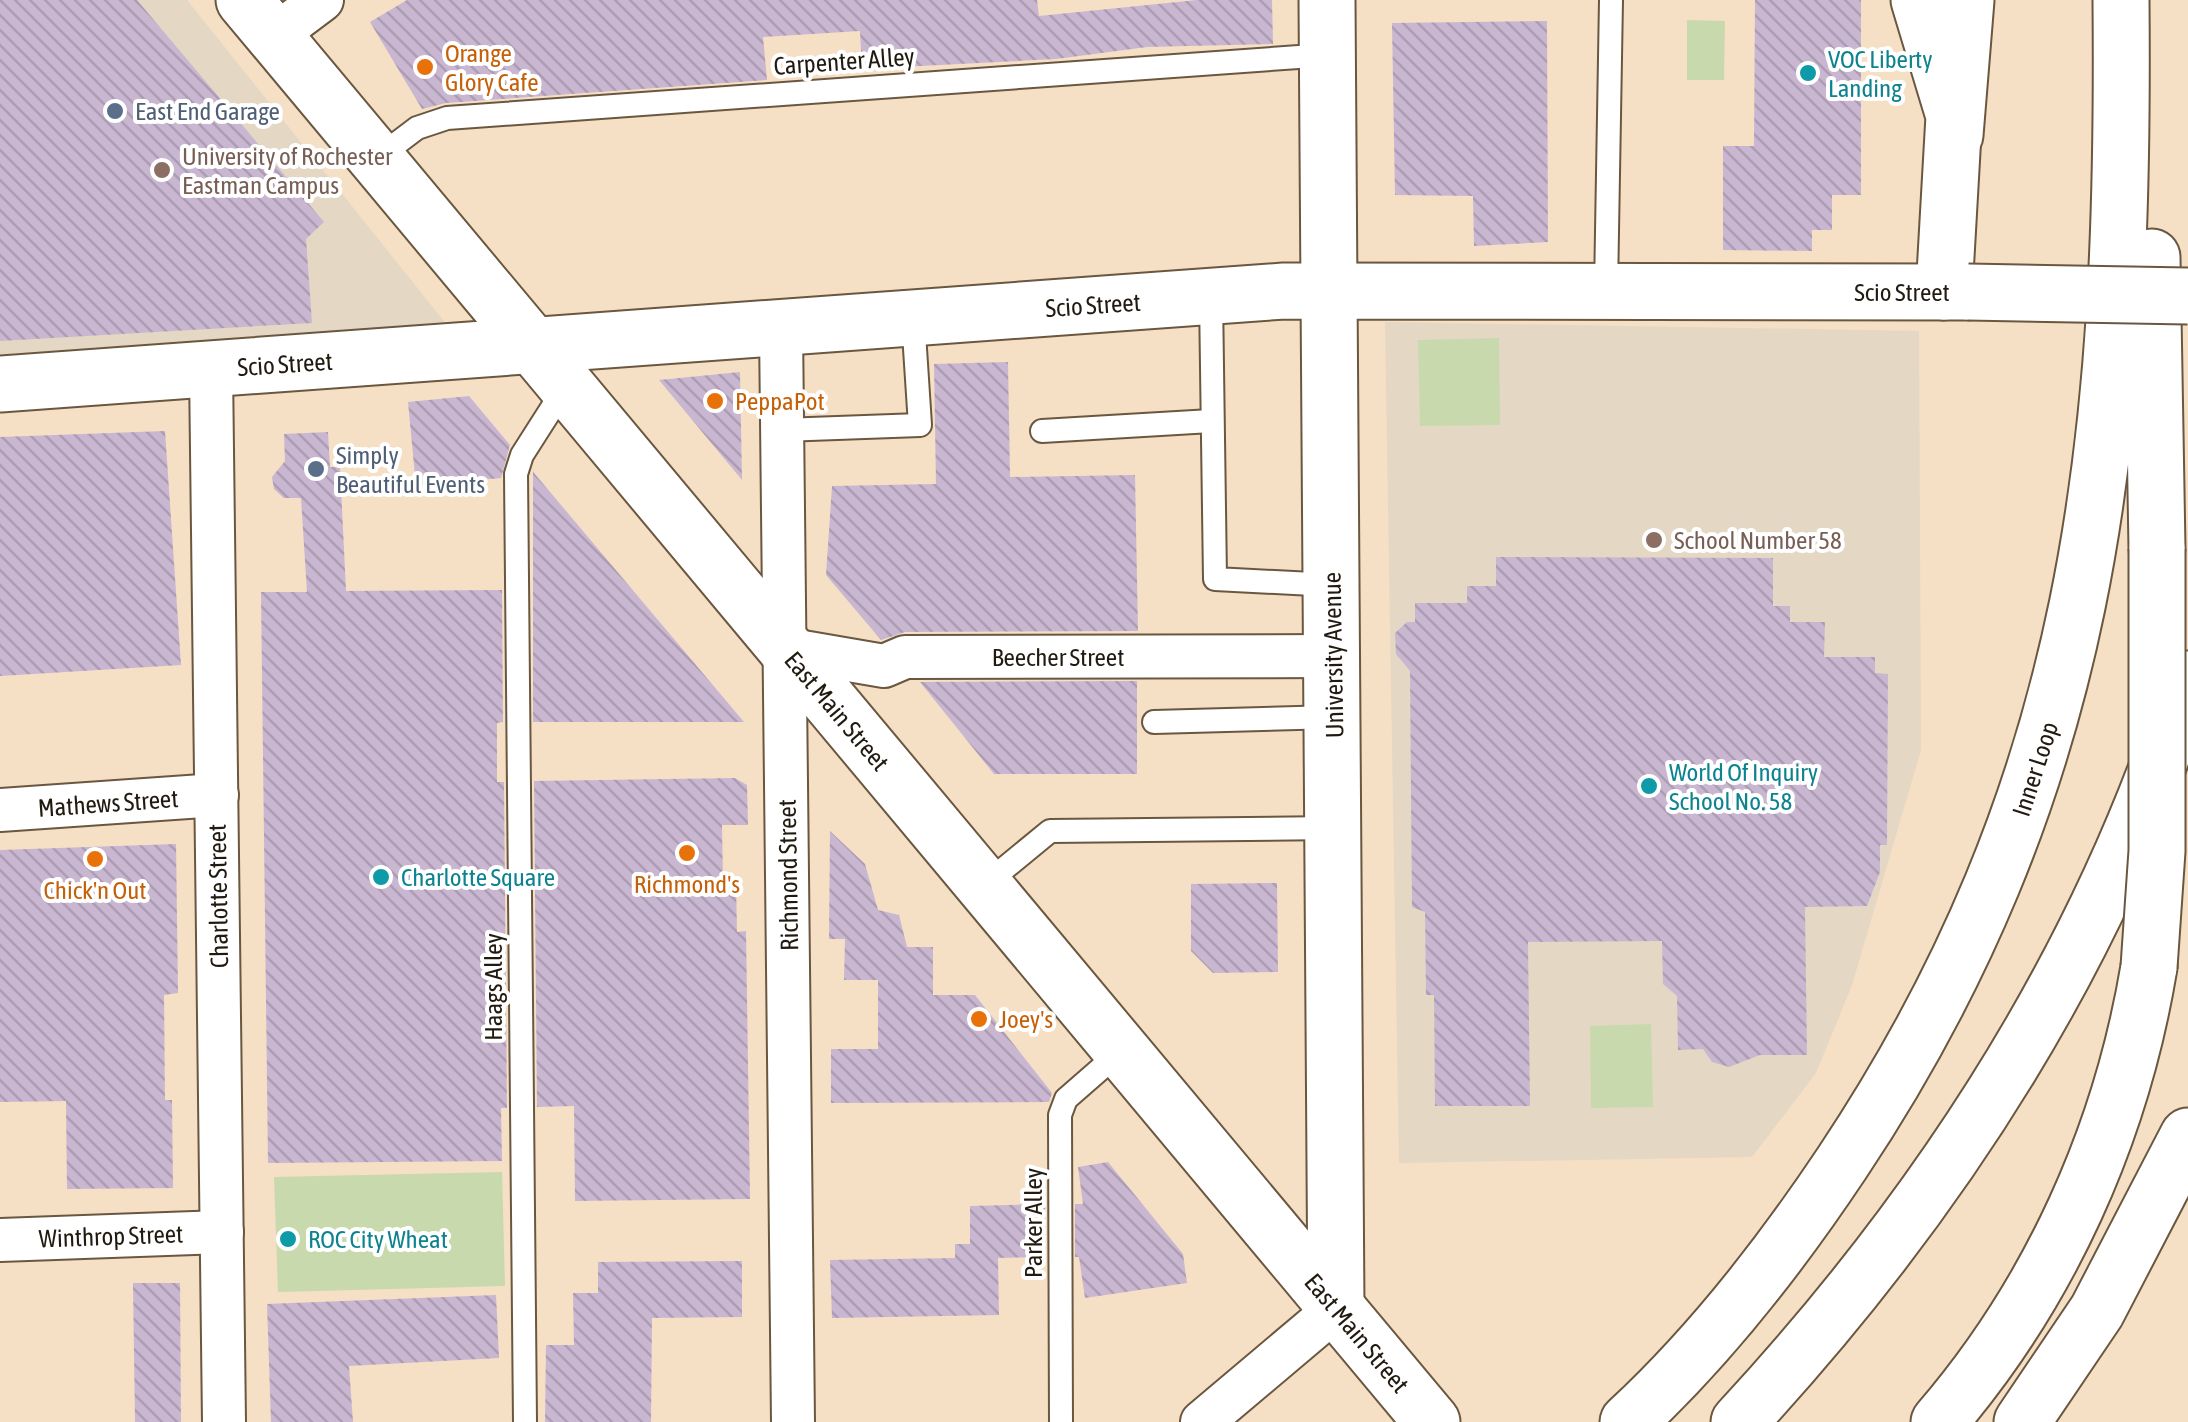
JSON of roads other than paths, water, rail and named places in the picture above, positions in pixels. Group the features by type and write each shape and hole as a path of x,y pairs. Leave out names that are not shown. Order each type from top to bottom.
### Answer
{"main road":[{"name":"University Avenue","path":"1326,0 1336,1309"},
{"path":"1919,0 1948,85 1955,135"},
{"path":"1956,292 1955,135 1966,0"},
{"name":"Inner Loop","path":"1628,1422 1733,1310 1856,1141 1929,1020 2016,828 2076,629 2100,492 2117,293 2121,0"},
{"path":"1939,1422 1995,1350 2079,1201 2120,1097 2149,967 2157,850 2156,549 2150,206 2136,0"},
{"name":"East Main Street","path":"259,18 1432,1422"},
{"name":"Scio Street","path":"0,384 211,369 549,366 781,328 1328,290 2188,296"},
{"path":"1739,1422 1826,1326 1912,1218 1992,1100 2065,974 2127,846 2188,679"},
{"path":"2022,1422 2096,1312 2188,1136"}],"street":[{"path":"259,18 322,0"},
{"name":"Richmond Street","path":"781,328 793,1422"},
{"name":"Charlotte Street","path":"211,369 224,1422"},
{"name":"Beecher Street","path":"785,649 884,666 905,658 1333,656"},
{"name":"Mathews Street","path":"0,810 217,795"},
{"name":"Winthrop Street","path":"0,1240 222,1232"},
{"path":"1202,1422 1336,1309"}],"lane":[{"path":"1606,290 1611,0"},
{"name":"Carpenter Alley","path":"376,158 418,128 447,118 1328,55"},
{"path":"1210,296 1215,580 1332,585"},
{"path":"782,430 920,424 913,318"},
{"name":"Haags Alley","path":"525,1422 516,474 549,366"},
{"path":"1042,431 1212,422"},
{"path":"1154,722 1334,717"},
{"path":"983,886 1050,831 1334,828"},
{"name":"Parker Alley","path":"1061,1422 1060,1115 1066,1099 1121,1050"}],"place":[{"name":"Orange Glory Cafe","path":"425,67"},
{"name":"VOC Liberty Landing","path":"1808,73"},
{"name":"East End Garage","path":"115,111"},
{"name":"University of Rochester Eastman Campus","path":"162,170"},
{"name":"PeppaPot","path":"715,401"},
{"name":"Simply Beautiful Events","path":"316,469"},
{"name":"School Number 58","path":"1654,540"},
{"name":"World Of Inquiry School No. 58","path":"1649,786"},
{"name":"Richmond's","path":"687,853"},
{"name":"Chick'n Out","path":"95,859"},
{"name":"Charlotte Square","path":"381,877"},
{"name":"Joey's","path":"979,1019"},
{"name":"ROC City Wheat","path":"288,1239"}]}
